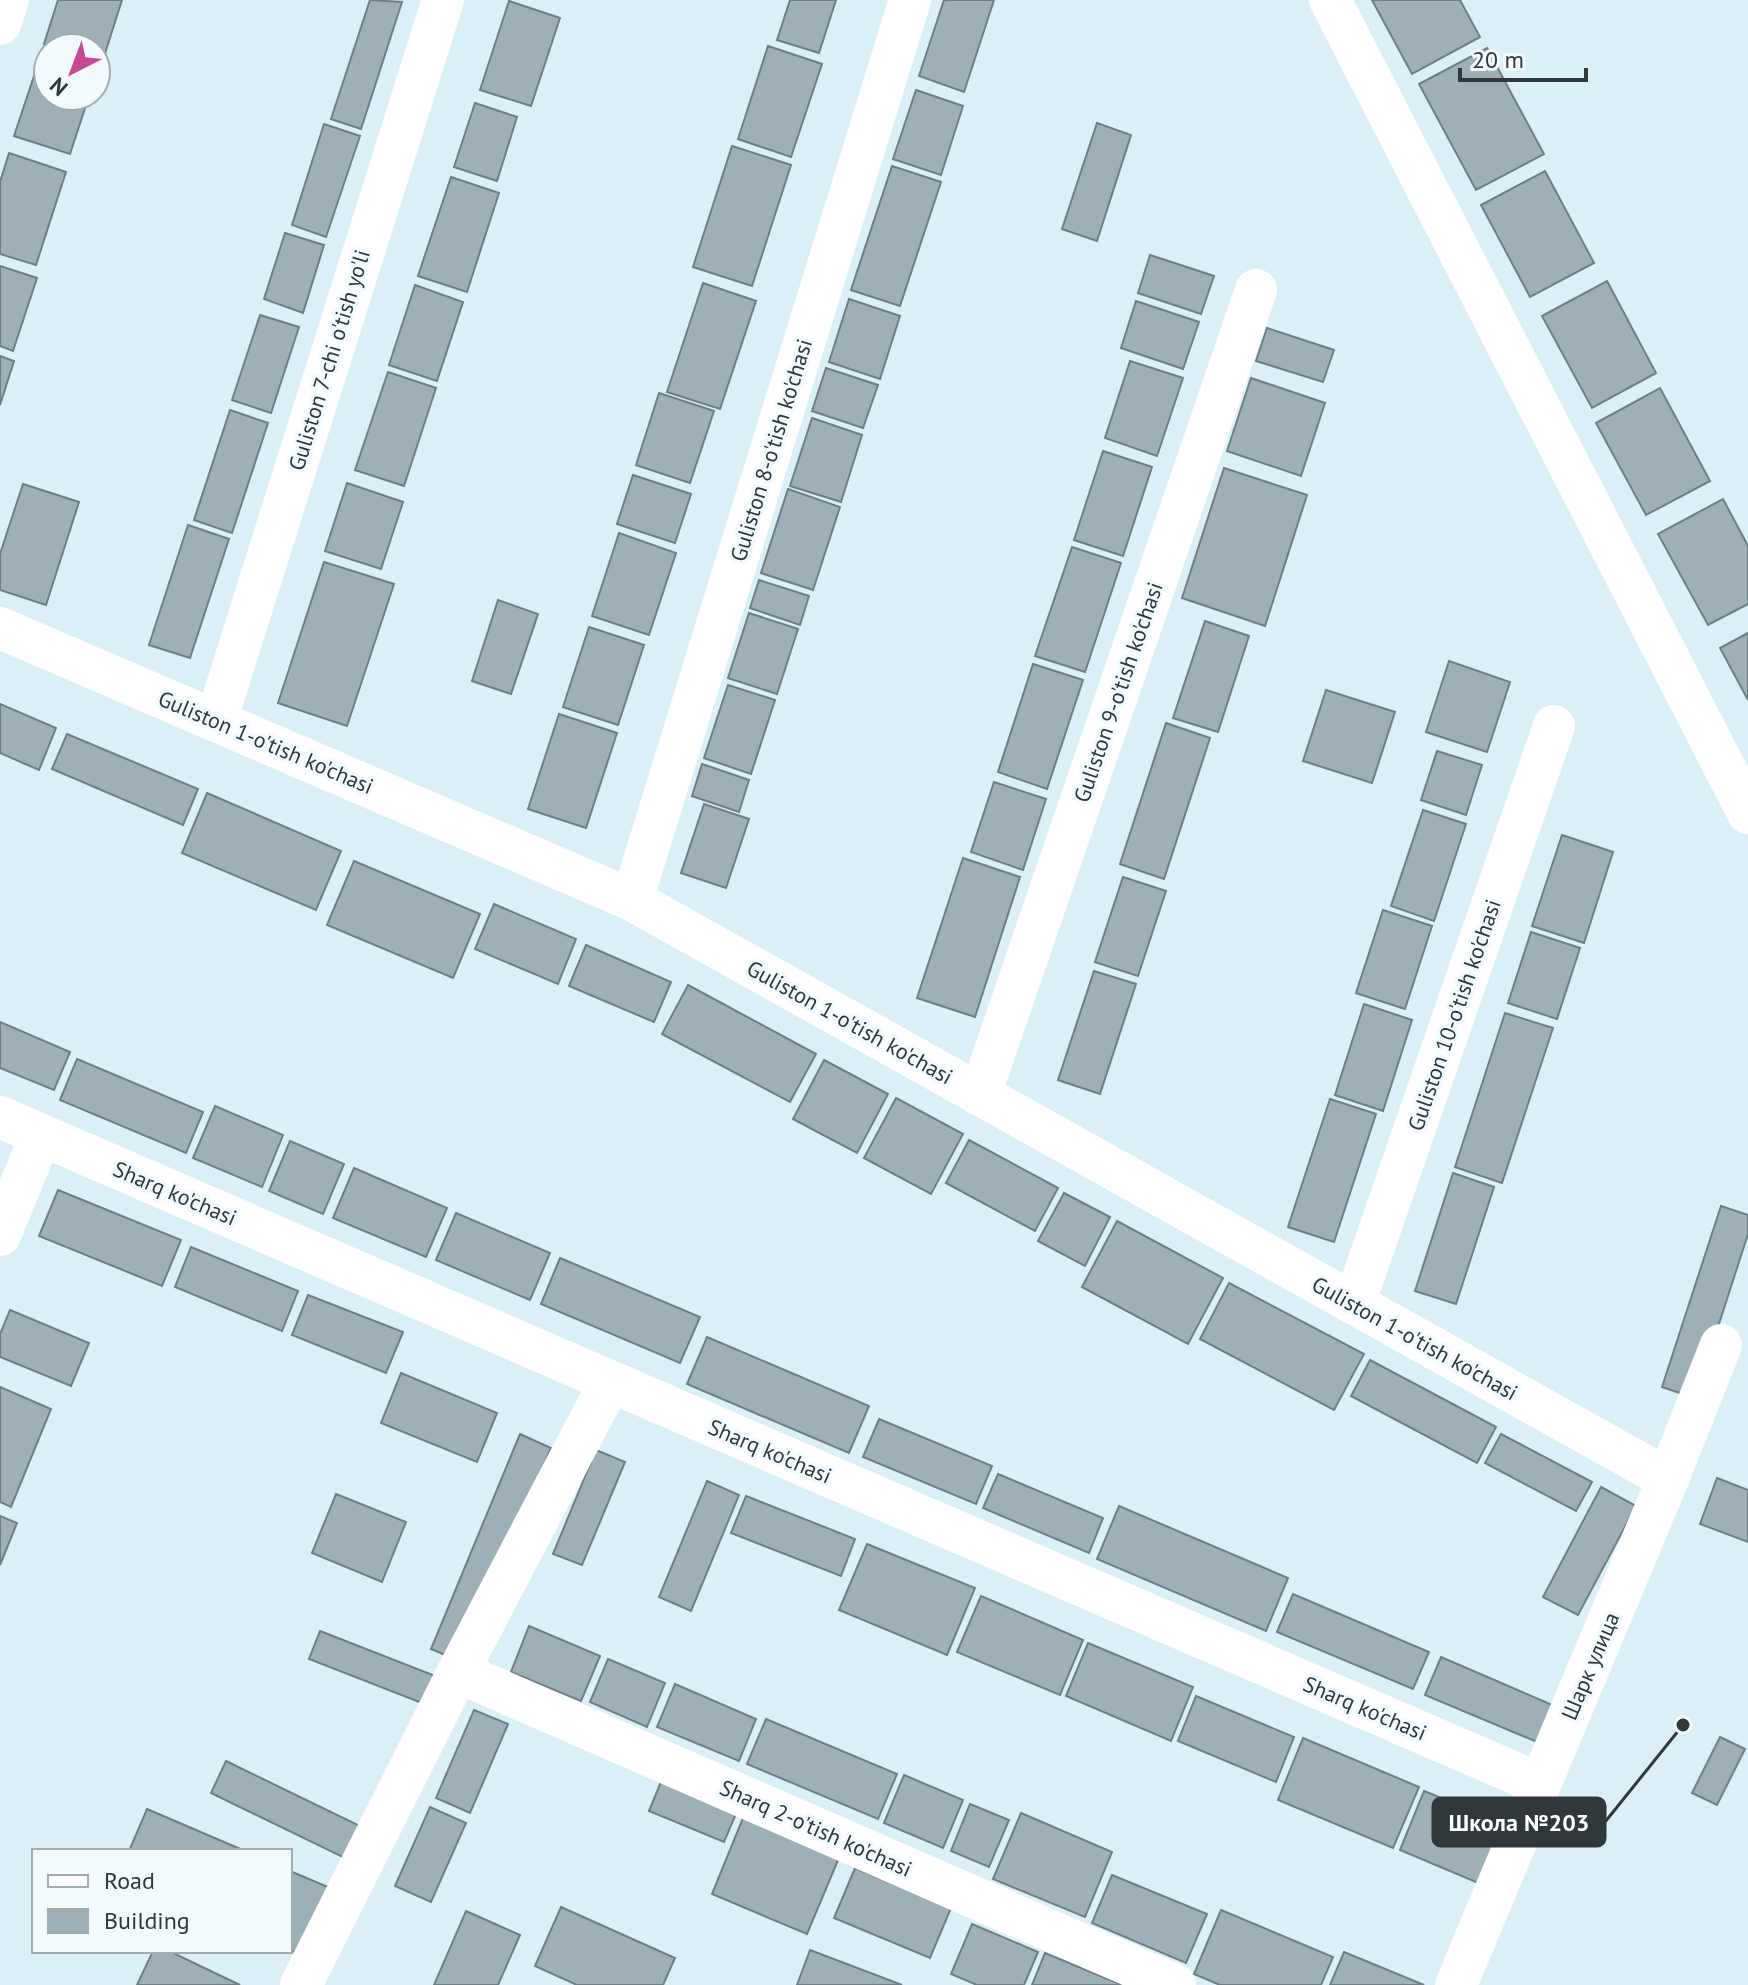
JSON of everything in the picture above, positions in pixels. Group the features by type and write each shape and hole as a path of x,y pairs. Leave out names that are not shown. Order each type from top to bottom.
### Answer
{"street":[{"path":"0,24 8,0"},
{"name":"Guliston 7-chi o'tish yo'li","path":"216,721 443,0"},
{"name":"Guliston 8-o'tish ko'chasi","path":"632,900 910,0"},
{"path":"1330,0 1748,813"},
{"name":"Guliston 9-o'tish ko'chasi","path":"980,1095 1256,290"},
{"name":"Guliston 1-o'tish ko'chasi","path":"0,628 632,900 1668,1479"},
{"name":"Guliston 10-o'tish ko'chasi","path":"1354,1304 1554,726"},
{"name":"Sharq ko'chasi","path":"0,1117 1540,1784"},
{"path":"0,1235 41,1135"},
{"name":"Шарк улица","path":"1456,1985 1721,1345"},
{"path":"301,1985 458,1672 610,1382"},
{"name":"Sharq 2-o'tish ko'chasi","path":"458,1672 1175,1985"}],"building":[{"path":"58,0 122,0 112,32 48,32"},
{"path":"370,0 402,2 361,129 331,119"},
{"path":"790,0 836,0 819,53 777,40"},
{"path":"944,0 994,0 964,92 919,76"},
{"path":"1372,0 1460,0 1480,37 1412,74"},
{"path":"509,1 560,18 531,106 480,90"},
{"path":"768,46 822,64 791,157 738,139"},
{"path":"1487,48 1544,154 1476,190 1419,84"},
{"path":"32,82 32,112 84,112 70,154 14,136"},
{"path":"916,90 963,106 941,175 893,159"},
{"path":"475,103 517,117 497,181 454,167"},
{"path":"1097,123 1131,135 1097,241 1062,229"},
{"path":"324,124 360,136 326,237 292,225"},
{"path":"732,146 791,165 752,286 693,267"},
{"path":"9,153 66,172 36,265 0,254 0,182"},
{"path":"892,166 941,182 900,306 851,290"},
{"path":"1545,171 1594,263 1530,297 1481,205"},
{"path":"451,177 499,193 467,292 418,276"},
{"path":"285,233 324,245 303,313 264,299"},
{"path":"1150,255 1214,276 1201,314 1138,293"},
{"path":"0,266 37,278 13,351 0,346"},
{"path":"1607,281 1656,373 1592,408 1542,316"},
{"path":"703,283 756,301 720,409 667,392"},
{"path":"415,285 463,302 437,381 389,365"},
{"path":"849,299 900,316 880,379 829,362"},
{"path":"1136,301 1199,322 1183,369 1121,348"},
{"path":"260,315 299,327 271,413 232,400"},
{"path":"1267,328 1334,350 1323,382 1256,361"},
{"path":"0,356 14,361 0,405"},
{"path":"1130,361 1183,378 1157,456 1105,438"},
{"path":"826,368 878,385 863,428 812,411"},
{"path":"388,372 436,388 404,486 355,470"},
{"path":"1251,378 1325,403 1301,476 1227,451"},
{"path":"1660,388 1710,481 1646,515 1596,423"},
{"path":"659,393 714,411 690,483 636,465"},
{"path":"230,410 268,423 232,533 194,520"},
{"path":"812,418 862,435 841,502 790,486"},
{"path":"1103,451 1152,467 1123,556 1074,540"},
{"path":"1224,468 1307,495 1265,626 1182,598"},
{"path":"633,475 691,494 675,543 617,524"},
{"path":"347,483 403,502 381,569 325,551"},
{"path":"23,484 79,502 46,605 0,590 0,554"},
{"path":"788,489 840,507 813,590 761,573"},
{"path":"1723,499 1748,546 1748,604 1708,625 1658,534"},
{"path":"188,525 229,539 190,658 149,645"},
{"path":"619,533 676,553 649,635 592,616"},
{"path":"1072,547 1121,563 1085,672 1035,656"},
{"path":"324,562 394,584 347,726 278,703"},
{"path":"759,580 809,596 800,625 750,608"},
{"path":"498,600 538,614 511,694 472,681"},
{"path":"749,613 798,629 777,694 728,678"},
{"path":"1205,621 1249,636 1218,732 1173,718"},
{"path":"589,627 644,645 618,725 563,707"},
{"path":"1748,633 1748,700 1720,648"},
{"path":"1449,661 1510,682 1487,752 1426,732"},
{"path":"1033,664 1083,680 1047,789 998,772"},
{"path":"728,685 775,700 751,774 704,758"},
{"path":"1326,690 1395,712 1372,783 1303,761"},
{"path":"0,704 56,728 39,770 0,753"},
{"path":"559,714 617,733 586,828 528,809"},
{"path":"1166,723 1210,738 1164,879 1120,864"},
{"path":"67,734 198,789 183,825 52,769"},
{"path":"1437,751 1482,765 1466,815 1421,800"},
{"path":"702,764 749,780 739,812 692,796"},
{"path":"994,782 1046,799 1023,870 971,852"},
{"path":"207,793 341,851 316,910 182,853"},
{"path":"704,804 749,819 726,888 681,873"},
{"path":"1423,810 1466,824 1434,921 1391,906"},
{"path":"1562,835 1613,852 1584,943 1532,926"},
{"path":"963,858 1020,877 975,1017 917,998"},
{"path":"354,861 480,914 453,978 327,925"},
{"path":"1123,877 1166,891 1138,976 1095,962"},
{"path":"494,904 576,939 558,984 475,949"},
{"path":"1383,910 1432,926 1405,1009 1356,993"},
{"path":"1531,932 1580,948 1557,1019 1508,1003"},
{"path":"586,945 671,982 654,1022 569,986"},
{"path":"1094,971 1136,984 1100,1094 1058,1080"},
{"path":"688,985 816,1054 790,1102 662,1034"},
{"path":"1364,1004 1412,1020 1383,1111 1335,1095"},
{"path":"1505,1013 1553,1028 1502,1183 1455,1167"},
{"path":"0,1022 70,1052 54,1090 0,1068"},
{"path":"77,1059 203,1112 186,1153 60,1100"},
{"path":"824,1060 888,1094 857,1153 793,1119"},
{"path":"896,1098 963,1134 931,1194 864,1158"},
{"path":"1330,1099 1376,1114 1334,1242 1288,1227"},
{"path":"215,1106 283,1135 262,1187 193,1158"},
{"path":"969,1140 1058,1188 1035,1231 946,1183"},
{"path":"290,1141 344,1164 323,1214 269,1191"},
{"path":"354,1168 447,1208 426,1257 333,1218"},
{"path":"1453,1173 1494,1187 1456,1304 1415,1291"},
{"path":"58,1190 181,1240 162,1286 39,1236"},
{"path":"1064,1193 1110,1217 1085,1266 1038,1241"},
{"path":"1721,1206 1748,1215 1748,1234 1695,1398 1662,1387"},
{"path":"456,1213 550,1253 530,1300 436,1260"},
{"path":"1117,1221 1223,1278 1188,1344 1082,1287"},
{"path":"191,1247 298,1291 282,1331 175,1287"},
{"path":"560,1258 700,1317 680,1363 541,1304"},
{"path":"1229,1283 1364,1354 1334,1410 1200,1339"},
{"path":"308,1295 403,1332 386,1373 292,1335"},
{"path":"10,1310 89,1343 71,1386 0,1357 0,1334"},
{"path":"707,1337 869,1406 849,1453 687,1384"},
{"path":"1370,1360 1496,1427 1477,1463 1351,1396"},
{"path":"401,1373 497,1413 477,1462 381,1423"},
{"path":"0,1387 51,1409 11,1507 0,1502"},
{"path":"879,1419 992,1466 976,1504 863,1457"},
{"path":"520,1434 551,1448 461,1662 431,1649"},
{"path":"1501,1434 1592,1482 1576,1511 1485,1463"},
{"path":"596,1450 625,1462 582,1565 553,1554"},
{"path":"998,1474 1103,1518 1089,1553 983,1508"},
{"path":"1717,1478 1748,1490 1748,1542 1700,1524"},
{"path":"707,1481 739,1495 691,1611 659,1597"},
{"path":"1601,1487 1636,1506 1578,1615 1543,1597"},
{"path":"336,1494 406,1522 382,1582 312,1553"},
{"path":"746,1496 855,1539 841,1576 731,1533"},
{"path":"1119,1506 1288,1578 1266,1631 1097,1559"},
{"path":"0,1516 17,1523 0,1565"},
{"path":"867,1544 975,1588 947,1655 839,1610"},
{"path":"1293,1594 1429,1652 1413,1689 1277,1632"},
{"path":"981,1596 1083,1640 1060,1695 957,1652"},
{"path":"529,1626 600,1656 581,1701 511,1672"},
{"path":"320,1631 443,1679 432,1707 309,1659"},
{"path":"1088,1643 1193,1687 1171,1741 1066,1696"},
{"path":"1441,1657 1557,1707 1542,1744 1425,1695"},
{"path":"608,1659 665,1683 647,1727 590,1702"},
{"path":"675,1684 756,1719 739,1761 657,1727"},
{"path":"1196,1696 1294,1737 1276,1782 1178,1741"},
{"path":"474,1710 508,1724 470,1813 436,1798"},
{"path":"766,1719 897,1774 878,1819 747,1764"},
{"path":"1720,1737 1745,1749 1717,1805 1692,1793"},
{"path":"1303,1738 1419,1787 1393,1848 1278,1800"},
{"path":"226,1761 368,1830 353,1862 211,1793"},
{"path":"904,1775 963,1800 943,1848 884,1823"},
{"path":"663,1777 738,1809 724,1842 649,1811"},
{"path":"1424,1791 1515,1828 1490,1888 1400,1850"},
{"path":"970,1804 1009,1820 989,1867 951,1851"},
{"path":"430,1807 466,1823 431,1902 395,1886"},
{"path":"147,1809 240,1849 130,1849"},
{"path":"745,1813 841,1853 807,1934 712,1894"},
{"path":"1021,1813 1112,1852 1085,1917 993,1879"},
{"path":"855,1868 951,1908 930,1958 834,1918"},
{"path":"292,1872 328,1887 300,1955 292,1951"},
{"path":"1112,1875 1207,1914 1186,1963 1092,1923"},
{"path":"561,1907 675,1958 663,1985 577,1985 535,1966"},
{"path":"1221,1910 1333,1957 1321,1985 1220,1985 1194,1974"},
{"path":"466,1911 520,1935 498,1985 434,1985"},
{"path":"972,1924 1038,1952 1024,1985 977,1985 951,1974"},
{"path":"810,1950 902,1985 797,1985"},
{"path":"1344,1952 1424,1985 1330,1985"},
{"path":"152,1953 173,1953 240,1985 137,1985"},
{"path":"1045,1953 1122,1985 1032,1985"}],"place":[{"name":"Школа №203","path":"1683,1725"}]}
